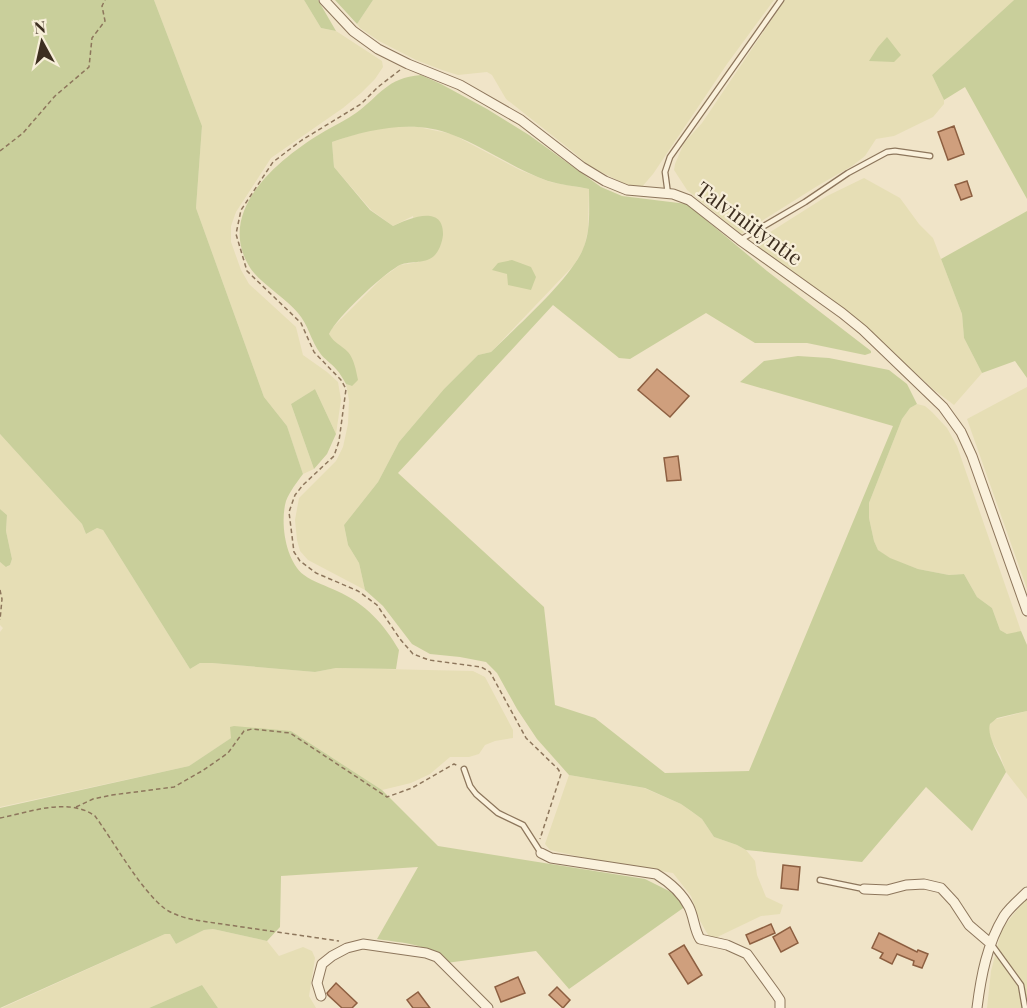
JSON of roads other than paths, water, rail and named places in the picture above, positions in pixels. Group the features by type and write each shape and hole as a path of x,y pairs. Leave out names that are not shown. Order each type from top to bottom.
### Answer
{"street":[{"name":"Talviniityntie","path":"324,0 353,31 378,49 460,85 521,120 582,167 605,181 627,190 668,194 689,200 842,313 943,407 961,432 972,456 1027,611"},
{"path":"539,850 551,858 656,874 669,882 690,908 700,939 727,945 747,954 780,1000 780,1008"},
{"path":"864,889 887,890 906,885 924,884 941,888 954,902 969,925 990,943"},
{"path":"977,1008 981,976 990,943 1005,914 1027,891"},
{"path":"321,996 317,983 322,964 347,948 363,944 426,953 437,957 488,1008"}],"lane":[{"path":"668,194 665,172 670,157 781,0"},
{"path":"741,240 848,173 887,152 930,156"},
{"path":"464,769 470,786 476,794 498,813 523,825 539,850"},
{"path":"820,880 864,889"},
{"path":"990,943 1020,985 1025,1008"}]}
